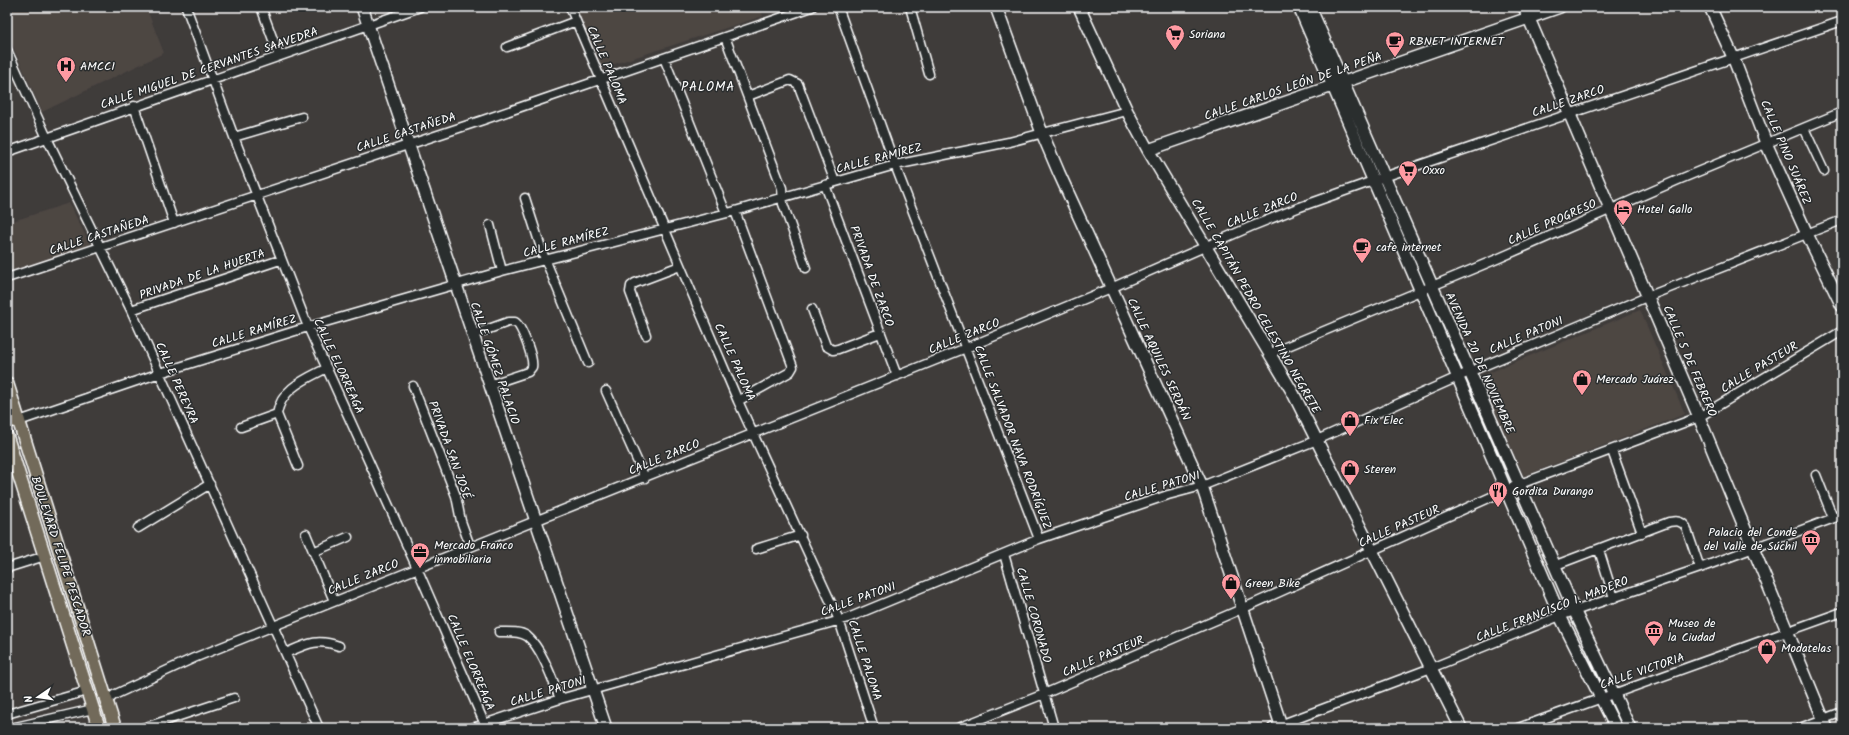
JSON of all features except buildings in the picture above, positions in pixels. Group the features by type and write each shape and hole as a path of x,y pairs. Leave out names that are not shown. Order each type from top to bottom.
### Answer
{"main road":[{"name":"BOULEVARD FELIPE PESCADOR","path":"7,383 13,421 115,728"},
{"name":"BOULEVARD FELIPE PESCADOR","path":"7,437 46,556 99,728"},
{"path":"93,709 106,702"}],"street":[{"name":"CALLE ELORREAGA","path":"186,7 280,260 326,368 417,568 485,726"},
{"path":"261,7 279,56"},
{"name":"CALLE GÓMEZ PALACIO","path":"362,7 454,285 606,728"},
{"name":"CALLE MIGUEL DE CERVANTES SAAVEDRA","path":"7,152 134,106 420,7"},
{"name":"CALLE PALOMA","path":"570,7 680,266 741,399 754,434 839,620 874,728"},
{"name":"CALLE CASTAÑEDA","path":"7,278 256,196 812,7"},
{"name":"CALLE SALVADOR NAVA RODRÍGUEZ","path":"838,7 895,165 1039,539"},
{"path":"910,7 929,74"},
{"name":"CALLE AQUILES SERDÁN","path":"996,7 1042,133 1202,486 1244,608 1278,727"},
{"name":"CALLE CAPITÁN PEDRO CELESTINO NEGRETE","path":"1079,7 1127,111 1148,150 1271,353 1374,551 1461,728"},
{"name":"AVENIDA 20 DE NOVIEMBRE","path":"1298,7 1338,84"},
{"name":"AVENIDA 20 DE NOVIEMBRE","path":"1310,7 1338,84 1379,178 1432,286 1556,565 1575,612 1630,728"},
{"name":"CALLE CARLOS LEÓN DE LA PEÑA","path":"1148,150 1264,108 1338,84 1526,12 1560,7"},
{"name":"CALLE PINO SUÁREZ","path":"1710,7 1733,57 1766,143 1807,234 1842,306"},
{"name":"CALLE 5 DE FEBRERO","path":"1526,12 1649,296 1825,724"},
{"path":"507,47 576,21"},
{"name":"CALLE ZARCO","path":"106,702 114,695 188,661 274,625 535,520 645,478 966,348 1293,210 1379,178 1842,21"},
{"path":"725,37 782,188 783,204 806,268"},
{"name":"CALLE PEREYRA","path":"7,50 47,138 160,373 319,728"},
{"path":"664,58 726,213"},
{"path":"748,96 785,81 794,81 800,88 835,182"},
{"path":"134,106 174,223"},
{"name":"CALLE RAMÍREZ","path":"13,421 308,327 502,271 735,211 895,165 1042,133 1127,111"},
{"name":"CALLE PROGRESO","path":"1271,353 1842,112"},
{"path":"234,137 302,117"},
{"path":"1804,128 1824,171"},
{"name":"AVENIDA 20 DE NOVIEMBRE","path":"1379,178 1421,290 1560,616 1616,728"},
{"name":"PRIVADA DE ZARCO","path":"825,185 897,376"},
{"path":"526,198 545,260 588,363"},
{"path":"735,211 793,370 741,399"},
{"name":"CALLE PATONI","path":"472,728 485,726 560,699 855,615 1039,539 1168,495 1202,486 1317,440 1469,372 1649,296 1842,220"},
{"path":"490,225 502,271"},
{"name":"PRIVADA DE LA HUERTA","path":"131,310 280,260"},
{"path":"646,335 630,292 630,288 634,283 680,266"},
{"path":"812,310 826,346 829,348 838,349 880,333"},
{"path":"472,335 508,322 515,322 521,328 532,360 532,367 528,372 489,385"},
{"name":"CALLE PASTEUR","path":"958,728 1044,694 1244,608 1374,551 1520,484 1612,451 1699,417 1842,331"},
{"path":"298,466 277,414 282,399 290,389 301,381 326,368"},
{"name":"PRIVADA SAN JOSÉ","path":"413,386 456,496 461,521 470,546"},
{"path":"606,391 645,478"},
{"path":"241,427 277,414"},
{"path":"1612,451 1642,533"},
{"path":"1816,474 1832,518"},
{"path":"138,528 210,484"},
{"name":"CALLE FRANCISCO I. MADERO","path":"1278,727 1560,616 1700,568 1842,515"},
{"path":"1556,565 1599,550 1669,522 1676,521 1683,523 1686,527 1700,568"},
{"path":"306,534 334,601"},
{"path":"756,549 801,535"},
{"path":"313,552 348,537"},
{"path":"1599,550 1614,598"},
{"name":"CALLE CORONADO","path":"1004,554 1054,728"},
{"path":"7,568 46,556"},
{"name":"CALLE VICTORIA","path":"1518,728 1842,612"},
{"path":"499,632 513,632 527,636 549,671 560,699"},
{"path":"286,653 314,642 322,641 339,646"},
{"path":"7,714 87,691"},
{"path":"143,728 234,698"},
{"path":"11,728 93,709"},
{"path":"1800,728 1825,724 1842,712"}],"shaded area":[{"name":"AMCCI","path":"7,7 146,7 164,53 42,112 7,33"},
{"path":"576,7 760,7 763,16 602,68"},
{"path":"69,203 91,246 7,272 7,223"},
{"name":"Mercado Juárez","path":"1640,310 1685,414 1524,476 1479,377"}],"place":[{"name":"Soriana","path":"1175,51"},
{"name":"RBNET INTERNET","path":"1395,58"},
{"name":"AMCCI","path":"66,83"},
{"name":"Oxxo","path":"1408,187"},
{"name":"Hotel Gallo","path":"1623,226"},
{"name":"cafe internet","path":"1362,264"},
{"name":"Mercado Juárez","path":"1582,396"},
{"name":"Fix Elec","path":"1350,437"},
{"name":"Steren","path":"1350,486"},
{"name":"Gordita Durango","path":"1498,508"},
{"name":"Palacio del Conde del Valle de Súchil","path":"1811,556"},
{"name":"Mercado Franco inmobiliaria","path":"420,569"},
{"name":"Green Bike","path":"1231,600"},
{"name":"Museo de la Ciudad","path":"1654,647"},
{"name":"Modatelas","path":"1767,665"}],"district":[{"name":"PALOMA","path":"708,86"}]}
